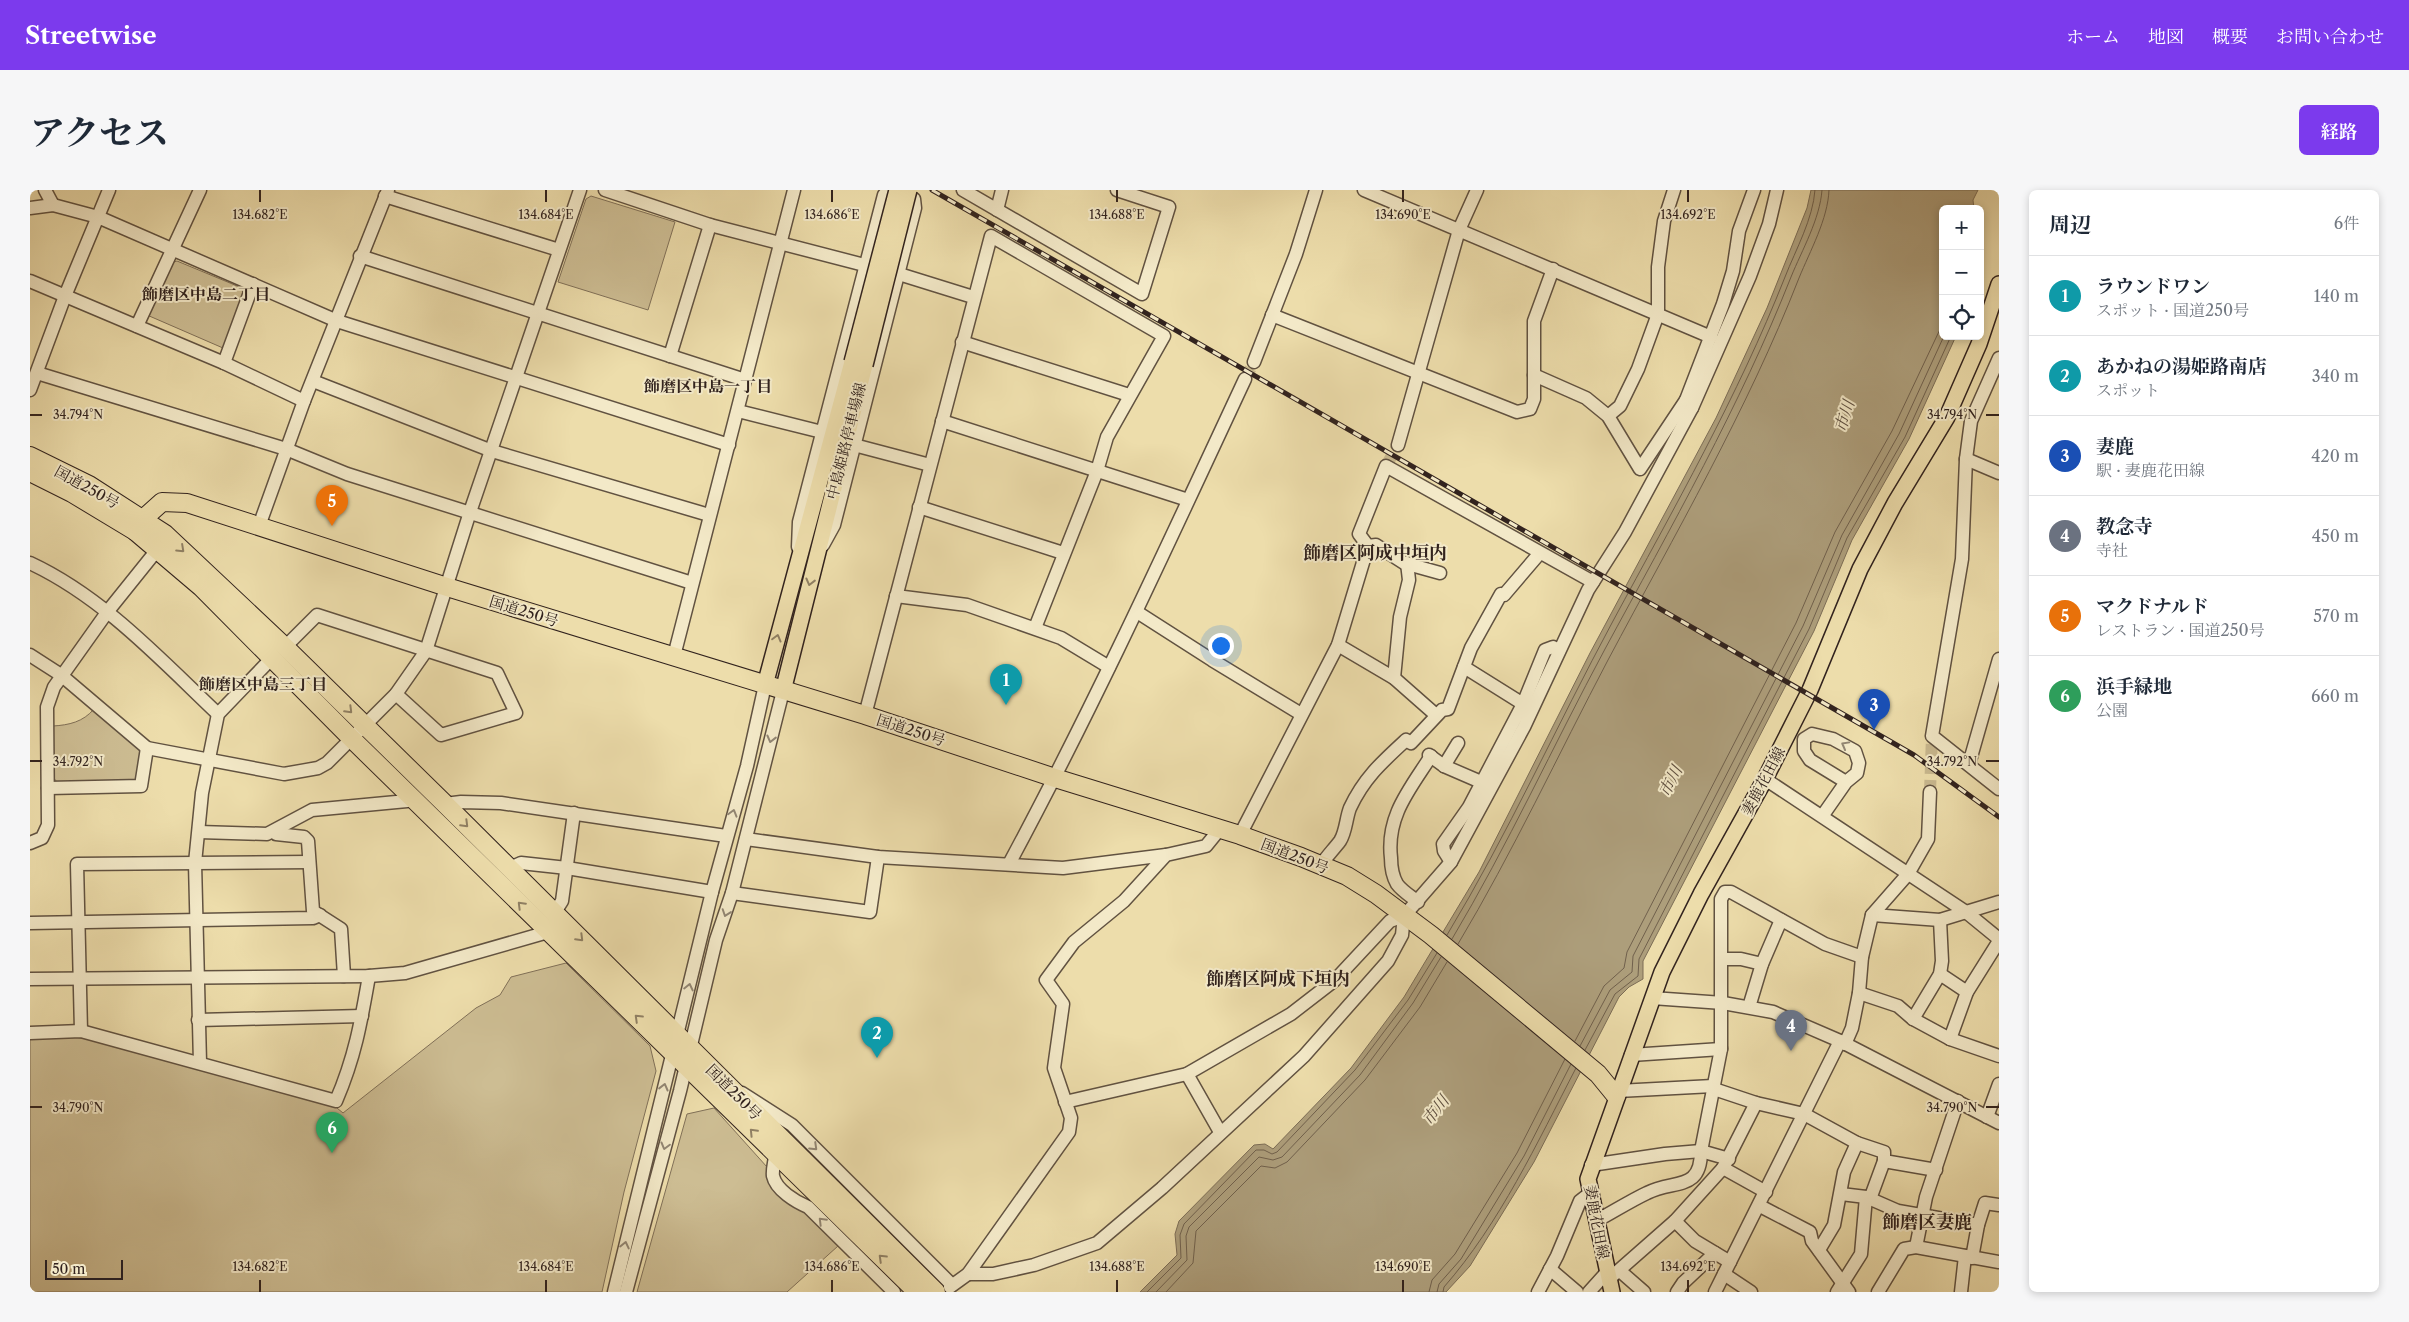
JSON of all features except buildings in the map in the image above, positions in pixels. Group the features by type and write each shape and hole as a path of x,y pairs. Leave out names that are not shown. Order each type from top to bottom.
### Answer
{"highway":[{"name":"国道250号","path":"30,456 89,485 139,525 158,550 201,587 350,738 413,797 548,932 675,1043"},
{"name":"国道250号","path":"30,472 139,525 165,534 285,647 555,912 689,1057 775,1155 917,1292"},
{"name":"国道250号","path":"139,525 162,502 187,503 447,587 674,656 765,686 865,715 1055,778 1240,835 1321,865 1347,876 1369,889 1431,935 1598,1074 1617,1094"},
{"name":"国道250号","path":"689,1057 732,1090 946,1288"}],"main road":[{"name":"中島姫路停車場線","path":"783,691 815,560 895,190"},
{"name":"中島姫路停車場線","path":"765,686 797,562 909,190"},
{"name":"妻鹿花田線","path":"1612,1278 1596,1221 1588,1179 1591,1165 1662,972 1701,894 1765,779 1810,690 1860,569 1895,503 1947,417 1979,344 1999,284"}],"street":[{"path":"45,190 54,205"},
{"path":"30,390 65,296 109,190"},
{"path":"138,326 200,190"},
{"path":"30,656 61,676 148,748 284,774 318,768 327,763 396,694 426,650 470,512 580,190"},
{"path":"604,190 710,225 781,245 899,274 973,296"},
{"path":"674,656 794,190"},
{"path":"797,562 799,522 884,195 888,190"},
{"path":"815,560 834,525 915,208 914,199 895,190"},
{"path":"963,190 1142,294 1169,207 1118,190"},
{"path":"997,210 1002,190"},
{"path":"1254,362 1316,190"},
{"path":"1364,190 1711,337"},
{"path":"1398,445 1459,230 1477,190"},
{"path":"1608,416 1620,406 1638,369 1658,314 1658,266 1664,221 1674,190"},
{"path":"1534,376 1586,398 1608,416 1640,469 1689,404 1733,271 1739,231 1754,190"},
{"path":"1066,1102 1187,1074 1291,1014 1335,980 1390,921 1404,916 1451,862 1524,726 1593,582 1625,532 1689,404 1750,276 1769,224 1777,190"},
{"path":"259,526 304,401 386,193 559,250"},
{"path":"30,208 54,205 98,217 337,321 729,444"},
{"path":"670,356 710,225"},
{"path":"865,715 973,296 991,236 1164,336 1107,437 1098,471 1035,628"},
{"path":"360,256 745,380"},
{"path":"1272,315 1517,412 1530,409 1534,399 1534,321 1553,270"},
{"path":"30,281 224,363 304,401"},
{"path":"224,363 253,284"},
{"path":"962,342 1129,395"},
{"path":"1999,358 1971,421 1966,459 1962,559 1932,736 1999,789"},
{"path":"37,373 286,449 347,474 692,583"},
{"path":"1009,864 1055,778 1138,612 1245,379"},
{"path":"313,381 492,451 709,515"},
{"path":"738,411 822,432"},
{"path":"942,421 1188,500"},
{"path":"854,445 930,465"},
{"path":"1966,459 1999,473"},
{"path":"1368,546 1359,534 1386,466 1539,554 1593,582"},
{"path":"919,507 1064,553"},
{"path":"1368,546 1376,545 1407,564 1440,573"},
{"path":"1240,835 1338,645 1368,546"},
{"path":"30,843 42,838 48,825 47,707 61,676 108,611 158,550"},
{"path":"1321,865 1341,840 1348,813 1357,792 1372,771 1406,740 1411,743 1436,715 1448,709 1471,648 1501,594 1504,595 1539,554"},
{"path":"30,563 48,571 108,611 218,714"},
{"path":"1394,678 1402,608 1409,580 1407,564"},
{"path":"896,596 967,605 1061,638 1109,667"},
{"path":"1138,612 1301,714"},
{"path":"285,647 317,615 497,673 516,713 441,735 396,694"},
{"path":"1338,645 1394,678 1436,715"},
{"path":"1451,862 1444,851 1443,844 1469,807 1481,782 1514,725 1545,650 1553,647 1559,651"},
{"path":"200,1063 195,863 202,793 218,714 271,659"},
{"path":"1969,764 1999,659"},
{"path":"1464,667 1524,704"},
{"path":"614,1292 726,836 747,766 765,686"},
{"path":"626,1292 689,1057 716,940 732,893 783,691"},
{"path":"1986,704 1999,707"},
{"path":"1822,815 1846,782 1857,773 1859,763 1855,751 1833,739 1812,734 1804,739 1804,752 1810,760 1846,782"},
{"path":"1444,766 1458,743"},
{"path":"48,788 141,786 148,748"},
{"path":"1418,902 1398,884 1392,866 1388,840 1392,823 1404,798 1430,755 1444,766 1481,782"},
{"path":"1765,779 1966,912 1999,940 1967,992 1950,1039"},
{"path":"1715,1292 1760,1206 1804,1114 1852,1028 1859,993 1862,957 1872,915 1908,874 1928,839 1930,792"},
{"path":"199,832 267,834 312,810 407,801 413,797"},
{"path":"445,804 461,802 501,803 726,836"},
{"path":"555,912 562,901 574,813"},
{"path":"746,838 878,857 1063,868 1166,856 1206,846 1219,830"},
{"path":"274,831 276,834 304,837 308,841 313,911 341,929 344,976"},
{"path":"946,1288 968,1274 1069,1132 1072,1118 1054,1068 1063,1004 1046,980 1074,942 1124,901 1166,856"},
{"path":"732,893 870,912 878,857"},
{"path":"82,1031 77,864 309,862"},
{"path":"510,868 521,863 567,868 712,892"},
{"path":"1596,1221 1650,1191 1681,1185 1693,1178 1701,1166 1701,1151 1720,1049 1722,1003 1721,899 1725,892 1731,892 1824,944 1862,957"},
{"path":"1872,915 1940,920 1999,902"},
{"path":"30,923 313,918 320,915"},
{"path":"968,1274 993,1274 1034,1265 1097,1243 1162,1188 1220,1132 1304,1056 1388,961 1402,935 1404,916"},
{"path":"1749,1007 1762,964 1781,920"},
{"path":"1914,1019 1940,974 1942,961 1940,920"},
{"path":"30,979 369,976 405,973 548,932"},
{"path":"1722,959 1741,959 1762,964"},
{"path":"1940,974 1967,992"},
{"path":"30,1033 82,1031 336,1101 350,1068 369,976"},
{"path":"1859,993 1898,1006 1914,1019 1950,1039 1999,1056"},
{"path":"1652,998 1722,1003 1772,1012 1843,1042 1999,1123"},
{"path":"198,1020 362,1016"},
{"path":"1631,1056 1720,1049"},
{"path":"1187,1074 1220,1132"},
{"path":"1987,1117 1999,1084"},
{"path":"1617,1094 1714,1087 1756,1103 1804,1114 1857,1143 1884,1152 1884,1161 1868,1198 1861,1254 1843,1290"},
{"path":"1916,1247 1922,1214 1958,1101"},
{"path":"1589,1292 1612,1278 1675,1221 1702,1192 1726,1163 1756,1103"},
{"path":"1819,1250 1834,1225 1844,1172 1857,1143"},
{"path":"1591,1165 1701,1151 1726,1163 1766,1192"},
{"path":"775,1155 773,1177 782,1190 797,1202 808,1207 894,1292"},
{"path":"1884,1161 1936,1170"},
{"path":"1689,1179 1702,1192"},
{"path":"1538,1292 1580,1201 1590,1194"},
{"path":"1841,1194 1868,1198 1898,1211 1978,1225"},
{"path":"1961,1292 1985,1203 1999,1205"},
{"path":"1760,1206 1810,1232 1812,1241 1843,1290"},
{"path":"1675,1221 1695,1241 1715,1253 1751,1292"},
{"path":"1878,1292 1904,1249 1916,1247 1999,1262"},
{"path":"1677,1292 1683,1283 1715,1253"},
{"path":"1550,1269 1577,1292"},
{"path":"1612,1278 1644,1292"}],"shaded area":[{"path":"591,196 675,222 648,310 558,282 586,199"},
{"path":"177,261 242,288 243,296 223,348 147,315 170,263"},
{"path":"94,709 142,749 137,778 133,782 57,782 52,776 53,726 75,722 85,717"},
{"path":"566,963 650,1046 656,1071 624,1192 602,1292 30,1292 30,1038 85,1037 331,1103 343,1113 476,1008 500,995 511,977"},
{"path":"714,1108 838,1246 787,1292 637,1292 687,1114"}],"water":[{"name":"市川","path":"1811,190 1978,190 1973,200 1974,205 1939,205 1939,340 1954,340 1909,439 1852,540 1814,631 1643,961 1643,979 1629,987 1619,997 1534,1162 1470,1266 1446,1292 1140,1292 1177,1255 1175,1234 1179,1221 1254,1145 1265,1144 1273,1149 1351,1068 1404,997 1479,872 1590,653 1716,418 1767,308 1807,208"}],"tunnel":[{"path":"1245,379 1254,362"},
{"path":"1386,466 1398,445"},
{"path":"1930,792 1932,736"}],"railway":[{"path":"932,190 1914,755 1999,817"}],"place":[{"name":"マクドナルド","path":"332,526"},
{"name":"ラウンドワン","path":"1006,705"},
{"name":"妻鹿","path":"1874,730"},
{"name":"教念寺","path":"1791,1051"},
{"name":"あかねの湯姫路南店","path":"877,1058"},
{"name":"浜手緑地","path":"332,1153"}],"district":[{"name":"飾磨区中島二丁目","path":"206,294"},
{"name":"飾磨区中島一丁目","path":"708,386"},
{"name":"飾磨区阿成中垣内","path":"1375,553"},
{"name":"飾磨区中島三丁目","path":"263,684"},
{"name":"飾磨区阿成下垣内","path":"1278,979"},
{"name":"飾磨区妻鹿","path":"1927,1222"}]}
